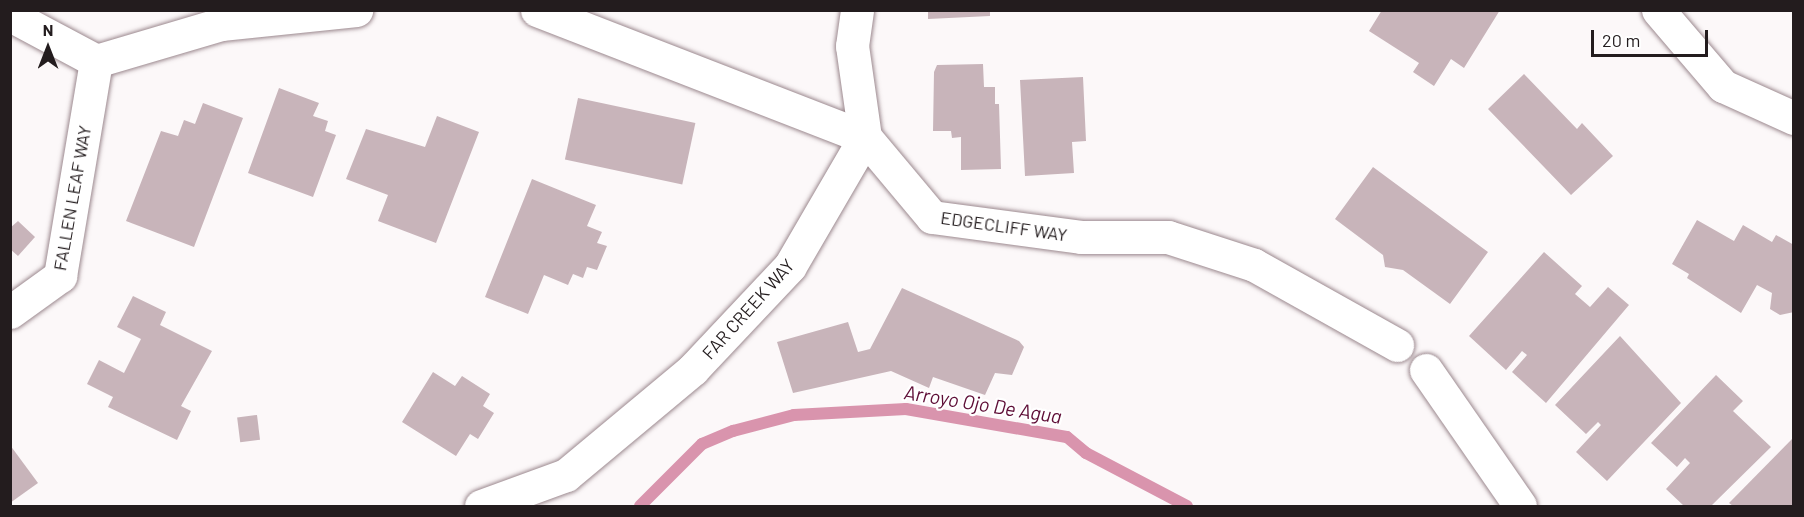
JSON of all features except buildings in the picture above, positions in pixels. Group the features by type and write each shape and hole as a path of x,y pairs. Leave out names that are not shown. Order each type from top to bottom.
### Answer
{"street":[{"path":"10,15 96,61 221,24 356,10"},
{"name":"EDGECLIFF WAY","path":"537,10 865,137 932,217 1081,237 1168,237 1254,265 1398,345"},
{"path":"857,10 852,46 865,137"},
{"path":"1658,10 1723,86 1794,118"},
{"name":"FALLEN LEAF WAY","path":"10,312 60,276 96,61"},
{"name":"FAR CREEK WAY","path":"481,507 566,475 693,369 790,266 865,137"},
{"path":"1426,370 1520,507"}],"waterway":[{"name":"Arroyo Ojo De Agua","path":"640,506 702,444 733,431 794,415 906,409 1067,437 1086,453 1187,506"}]}
